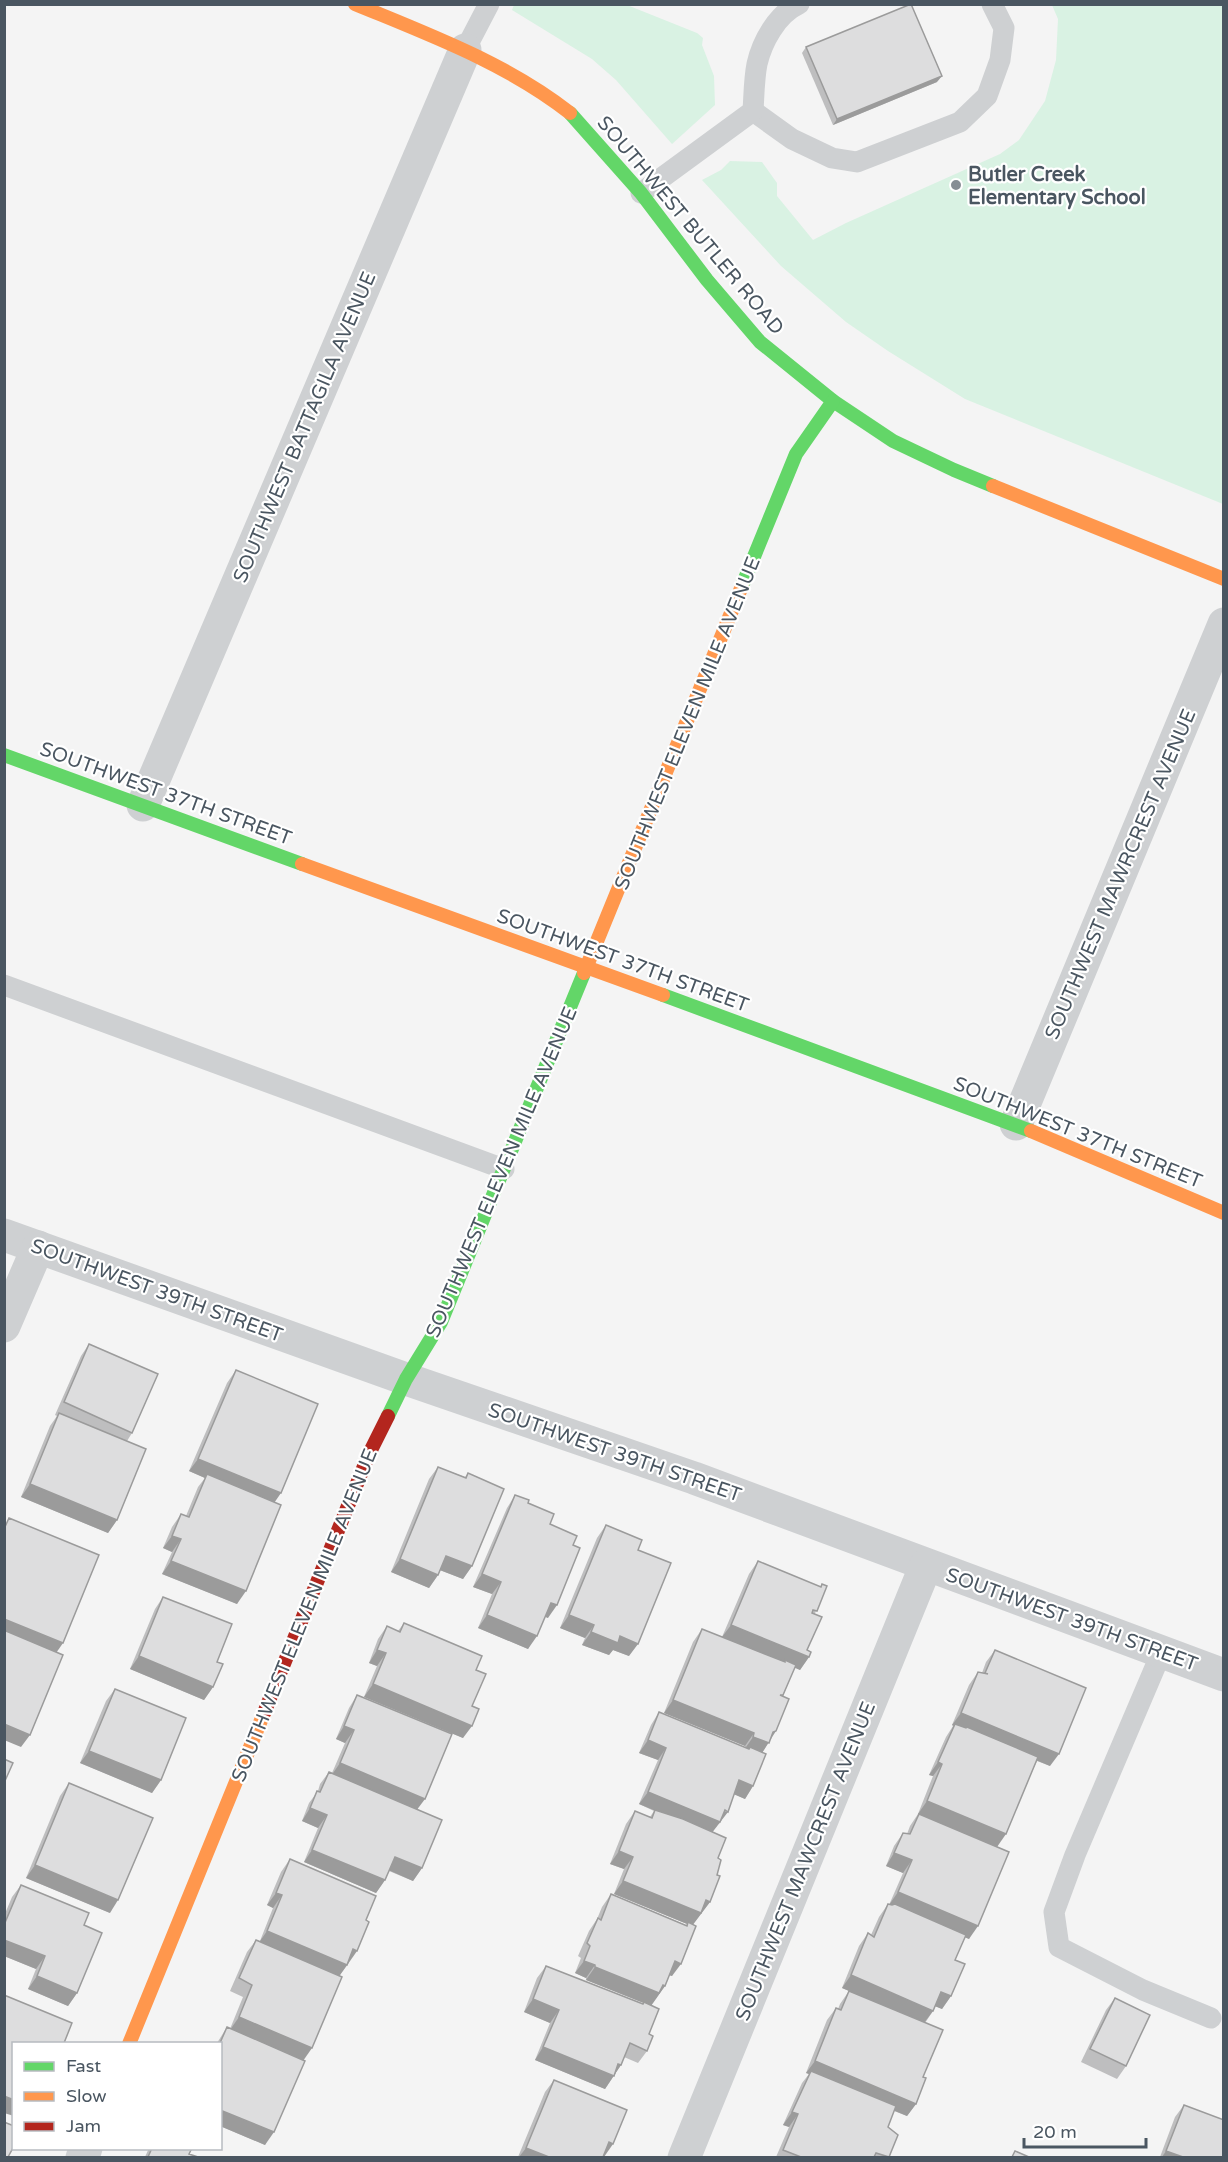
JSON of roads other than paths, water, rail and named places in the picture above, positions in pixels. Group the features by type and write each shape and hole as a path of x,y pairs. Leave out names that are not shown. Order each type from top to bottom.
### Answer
{"street":[{"name":"SOUTHWEST BUTLER ROAD","path":"355,4 465,50 531,84 570,113 641,193 706,280 760,342 833,401 893,441 954,470 1224,579"},
{"name":"SOUTHWEST BATTAGILA AVENUE","path":"143,805 465,50"},
{"name":"SOUTHWEST ELEVEN MILE AVENUE","path":"129,2042 369,1454 406,1379 441,1322 796,454 833,401"},
{"name":"SOUTHWEST MAWRCREST AVENUE","path":"1016,1124 1224,624"},
{"name":"SOUTHWEST 37TH STREET","path":"4,755 1016,1124 1224,1213"},
{"name":"SOUTHWEST 39TH STREET","path":"4,1235 406,1379 694,1478 1224,1675"},
{"path":"4,1326 38,1246"},
{"name":"SOUTHWEST MAWCREST AVENUE","path":"684,2157 926,1565"}],"lane":[{"path":"465,50 489,4"},
{"path":"641,193 753,111 757,64 771,31 791,8 799,4"},
{"path":"753,111 792,139 832,158 857,162 960,122 987,96 1000,60 1004,28 992,4"},
{"path":"4,985 504,1169"},
{"path":"1162,1651 1075,1855 1054,1912 1059,1947 1143,1990 1211,2018"}],"place":[{"name":"Butler Creek Elementary School","path":"956,185"}]}
